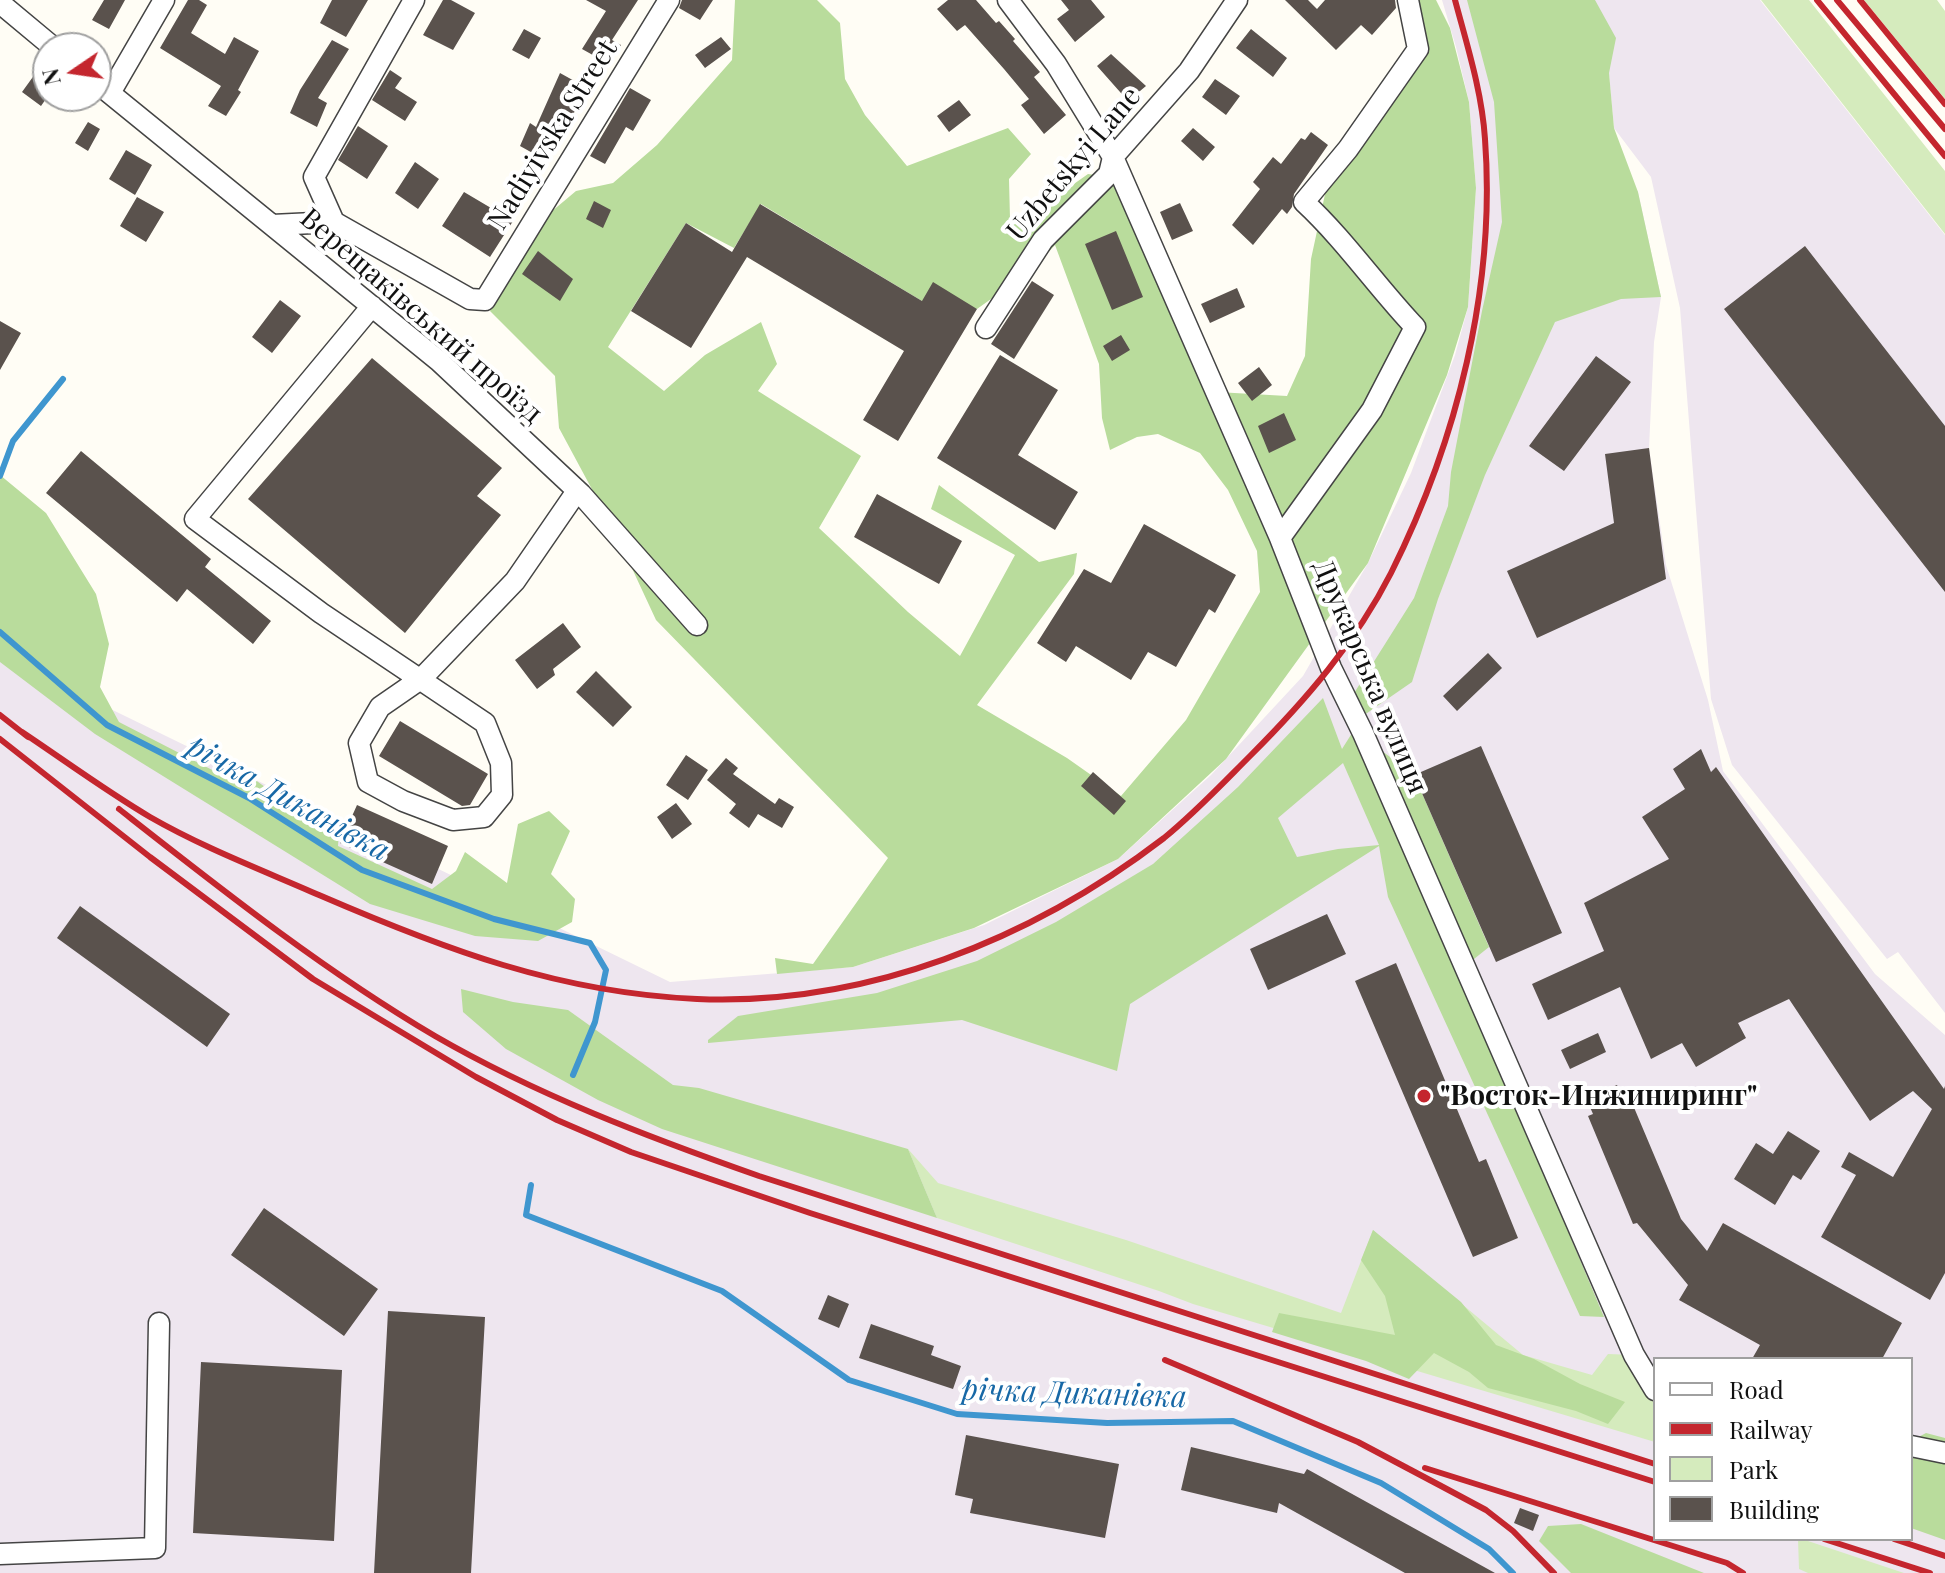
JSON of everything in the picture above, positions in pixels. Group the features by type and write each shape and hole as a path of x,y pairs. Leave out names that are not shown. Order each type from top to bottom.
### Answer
{"street":[{"path":"112,75 164,0"},
{"path":"334,222 314,177 414,0"},
{"name":"Nadiyivska Street","path":"485,300 669,0"},
{"name":"Друкарська вулиця","path":"1008,0 1056,64 1113,157 1280,538 1331,668 1369,747 1634,1355 1653,1387"},
{"name":"Uzbetskyi Lane","path":"986,328 1043,240 1109,174 1113,157 1189,71 1237,0"},
{"path":"1280,538 1372,410 1415,327 1380,290 1330,226 1304,202 1348,149 1418,49 1408,0"},
{"path":"0,3 35,32"},
{"name":"Верещаківський проїзд","path":"112,95 439,361 577,491 697,625"},
{"name":"Верещаківський проїзд","path":"272,225 334,222 470,299 485,300"},
{"path":"372,306 195,519 321,613 422,678 485,723 501,763 502,795 484,817 453,820 403,801 368,782 359,743 380,707 422,678 515,581 577,491"},
{"path":"0,1554 155,1548 159,1323"},
{"path":"1913,1446 1945,1453"}],"shaded area":[{"path":"1442,0 1760,0 1945,235 1945,1013 1898,952 1887,959 1732,765 1711,699 1680,308 1651,177 1614,128 1609,75 1607,138 1638,192 1661,297 1654,342 1649,448 1666,565 1708,700 1723,771 1875,974 1945,1035 1945,1573 0,1573 0,655 670,982 853,967 984,925 1118,859 1211,775 1303,676 1368,563 1411,473 1455,355 1468,307 1476,188 1469,102"}],"green space":[{"path":"735,0 817,0 840,23 845,79 865,115 907,166 1008,128 1031,154 1009,179 1010,219 1030,215 1088,174 1123,179 1217,392 1287,396 1305,356 1311,259 1327,185 1381,121 1418,49 1406,0 1436,0 1450,28 1469,102 1476,188 1468,307 1447,375 1368,563 1226,759 1118,859 974,928 853,967 777,974 775,958 813,964 888,858 656,620 616,534 559,428 555,376 490,311 526,233 576,191 613,183 657,145 732,60","holes":["761,204 922,301 977,309 1033,269 1055,245 1099,364 1102,418 1110,450 1137,437 1158,434 1200,453 1228,490 1257,551 1260,592 1186,720 1121,796 1067,758 977,705 1074,574 1077,553 1039,562 939,485 931,509 1015,555 960,656 819,528 861,456 758,391 777,364 761,322 705,355 664,391 608,347 686,223 734,248"]},
{"path":"1467,0 1595,0 1616,38 1609,73 1614,128 1638,192 1661,297 1621,299 1555,322 1485,475 1438,599 1412,682 1357,720 1351,698 1414,598 1448,506 1451,472 1502,222 1494,102"},
{"path":"1761,0 1809,0 1945,171 1945,234"},
{"path":"1864,0 1937,0 1945,11 1945,99"},
{"path":"0,475 46,513 96,594 109,644 100,687 119,722 222,775 247,774 283,800 339,830 338,846 432,889 456,871 465,852 507,883 518,824 549,811 570,831 551,874 575,899 572,922 538,941 475,936 370,904 95,734 0,662"},
{"path":"1323,698 1342,749 1354,730 1414,775 1489,947 1459,971 1604,1317 1580,1316 1388,897 1379,846 1130,1004 1117,1071 962,1020 708,1043 738,1016 877,993 977,961 1056,922 1153,864 1238,787","holes":["1343,763 1379,845 1297,857 1278,818"]},
{"path":"461,989 513,1002 568,1010 673,1085 699,1088 908,1149 937,1218 662,1129 598,1100 506,1049 463,1012"},
{"path":"908,1149 938,1183 1126,1240 1341,1313 1373,1230 1523,1355 1592,1375 1608,1354 1634,1355 1653,1387 1653,1441 1193,1304 937,1218"},
{"path":"1373,1230 1461,1302 1496,1345 1534,1359 1580,1384 1625,1402 1608,1424 1576,1411 1488,1388 1469,1372 1434,1353 1409,1379 1366,1361 1272,1332 1279,1313 1395,1335 1385,1296 1361,1260"},
{"path":"1926,1433 1945,1438 1945,1540 1913,1529 1913,1440"},
{"path":"1581,1524 1704,1573 1571,1573 1539,1541 1548,1526"},
{"path":"1798,1541 1808,1541 1904,1573 1808,1573 1799,1569"}],"building":[{"path":"104,0 125,0 109,29 92,20"},
{"path":"188,0 199,0 207,5 191,33 225,54 234,37 259,51 238,90 241,92 226,116 208,106 221,86 160,48"},
{"path":"332,0 368,0 346,37 320,23"},
{"path":"443,0 451,0 475,13 453,50 423,35"},
{"path":"586,0 638,0 612,40 621,45 609,64 582,49 606,11"},
{"path":"682,0 713,0 700,20 679,8"},
{"path":"948,0 976,0 1015,39 1013,41 1040,72 1034,77 1066,115 1044,134 1021,105 1029,99 1004,69 965,25 957,31 937,9"},
{"path":"1061,0 1091,0 1105,17 1075,42 1057,19 1069,10"},
{"path":"1285,0 1308,0 1317,9 1325,0 1395,0 1396,8 1372,35 1361,25 1336,50"},
{"path":"524,29 541,38 529,59 512,50"},
{"path":"1251,29 1287,58 1273,77 1236,48"},
{"path":"721,37 731,49 705,68 695,55"},
{"path":"332,40 349,49 318,98 327,103 317,127 290,113 300,90"},
{"path":"1111,54 1146,86 1128,101 1097,66"},
{"path":"390,70 402,78 395,88 417,102 405,121 372,100"},
{"path":"560,73 587,88 564,132 560,130 547,161 520,146 530,123 536,127"},
{"path":"32,78 32,99 22,92"},
{"path":"1215,79 1240,96 1226,115 1202,97"},
{"path":"630,88 651,100 633,131 626,127 605,164 590,156"},
{"path":"959,100 971,115 949,132 937,116"},
{"path":"88,122 100,129 88,151 75,143"},
{"path":"358,126 388,146 367,179 338,160"},
{"path":"1193,128 1215,147 1203,161 1181,141"},
{"path":"1311,132 1328,145 1294,194 1292,207 1287,214 1282,209 1253,245 1232,225 1260,189 1253,182 1273,157 1281,164 1301,138 1305,140"},
{"path":"126,150 152,165 135,195 109,179"},
{"path":"415,162 439,179 418,209 395,193"},
{"path":"464,192 513,221 490,257 442,226"},
{"path":"137,197 164,212 146,242 120,226"},
{"path":"594,201 611,210 603,228 586,219"},
{"path":"1180,203 1193,231 1172,240 1160,212"},
{"path":"760,204 922,301 933,282 977,309 898,441 863,420 904,351 747,257 691,348 631,311 686,223 732,252"},
{"path":"1116,231 1143,297 1112,310 1085,244"},
{"path":"1805,246 1945,426 1945,592 1724,309"},
{"path":"538,251 573,279 560,301 522,274"},
{"path":"1032,281 1054,295 1014,359 991,344"},
{"path":"1237,288 1245,307 1210,323 1201,304"},
{"path":"280,300 301,316 272,353 252,337"},
{"path":"0,321 21,333 0,370"},
{"path":"1121,335 1130,350 1112,361 1103,346"},
{"path":"1000,355 1058,390 1018,455 1078,492 1055,530 937,458"},
{"path":"1596,356 1631,382 1564,471 1529,446"},
{"path":"372,358 502,468 477,496 501,515 405,633 248,499"},
{"path":"1259,367 1272,385 1252,401 1238,383"},
{"path":"1284,413 1296,440 1269,453 1258,426"},
{"path":"1649,448 1666,579 1537,638 1507,571 1614,523 1605,454"},
{"path":"81,451 211,559 205,567 271,621 253,644 187,589 177,602 46,493"},
{"path":"877,494 962,541 939,584 854,537"},
{"path":"1144,524 1236,575 1215,613 1209,609 1176,667 1148,652 1131,680 1076,646 1066,662 1037,643 1084,569 1111,583"},
{"path":"563,623 581,647 553,669 555,675 537,689 515,660"},
{"path":"1488,653 1502,668 1457,711 1443,696"},
{"path":"596,671 632,707 613,727 576,692"},
{"path":"400,721 488,774 470,805 462,806 379,756"},
{"path":"1481,746 1562,933 1496,962 1414,775"},
{"path":"1701,749 1711,772 1716,767 1944,1089 1945,1086 1945,1273 1930,1300 1821,1237 1856,1175 1841,1167 1849,1152 1893,1177 1932,1109 1913,1091 1870,1121 1789,999 1738,1023 1746,1038 1696,1067 1682,1043 1651,1059 1620,987 1548,1020 1532,984 1604,951 1584,903 1669,859 1642,817 1685,789 1673,769"},
{"path":"686,755 708,770 688,800 666,785"},
{"path":"726,758 738,768 733,774 775,804 779,798 794,807 782,828 758,814 749,828 729,813 736,804 707,780"},
{"path":"1093,772 1126,801 1114,815 1081,786"},
{"path":"676,803 692,824 672,839 657,817"},
{"path":"357,805 448,846 432,884 340,843"},
{"path":"80,906 230,1014 207,1047 57,938"},
{"path":"1327,914 1346,954 1268,990 1250,949"},
{"path":"1396,963 1479,1162 1486,1159 1518,1238 1473,1257 1355,981"},
{"path":"1598,1033 1606,1052 1570,1069 1561,1050"},
{"path":"1617,1085 1624,1101 1630,1098 1681,1219 1707,1251 1723,1223 1902,1323 1883,1357 1753,1357 1760,1345 1679,1300 1688,1285 1637,1223 1633,1224 1588,1116 1593,1114 1586,1098"},
{"path":"1788,1131 1820,1151 1801,1180 1793,1175 1775,1205 1734,1179 1756,1143 1773,1154"},
{"path":"264,1208 378,1289 344,1336 231,1255"},
{"path":"828,1295 849,1304 839,1328 818,1319"},
{"path":"388,1311 485,1317 471,1573 374,1573"},
{"path":"871,1324 934,1346 931,1355 961,1366 953,1389 859,1358"},
{"path":"201,1362 342,1370 334,1541 193,1533"},
{"path":"966,1435 1119,1464 1105,1538 970,1513 973,1499 955,1495"},
{"path":"1191,1447 1304,1474 1307,1469 1495,1573 1405,1573 1279,1503 1277,1513 1181,1490"},
{"path":"1520,1508 1539,1515 1533,1531 1514,1523"}],"waterway":[{"name":"річка Диканівка","path":"0,476 13,441 63,379"},
{"name":"річка Диканівка","path":"0,632 107,725 249,798 362,870 494,919 590,943 606,970 595,1022 573,1075"},
{"name":"річка Диканівка","path":"531,1185 526,1215 722,1291 849,1380 957,1414 1107,1423 1233,1421 1381,1483 1489,1549 1513,1573"}],"railway":[{"path":"22,732 150,817 233,858 365,915 457,950 550,978 597,988 697,999 760,998 823,991 884,978 944,959 1002,936 1059,907 1164,838 1271,735 1346,647 1391,573 1414,523 1453,417 1467,362 1484,251 1487,195 1483,121 1455,0"},
{"path":"1817,0 1945,156"},
{"path":"1837,0 1945,129"},
{"path":"1860,0 1945,104"},
{"path":"0,715 28,737"},
{"path":"0,739 313,979 476,1077 557,1120 631,1152 810,1213 1653,1481"},
{"path":"119,809 273,928 393,1011 513,1077 594,1114 759,1176 1653,1463"},
{"path":"1165,1360 1358,1442 1486,1510 1513,1531 1554,1573"},
{"path":"1425,1468 1653,1540"},
{"path":"1657,1541 1727,1563 1743,1573"},
{"path":"1830,1541 1930,1573"},
{"path":"1900,1541 1945,1556"}],"place":[{"name":"\"Восток-Инжиниринг\"","path":"1424,1096"}]}
